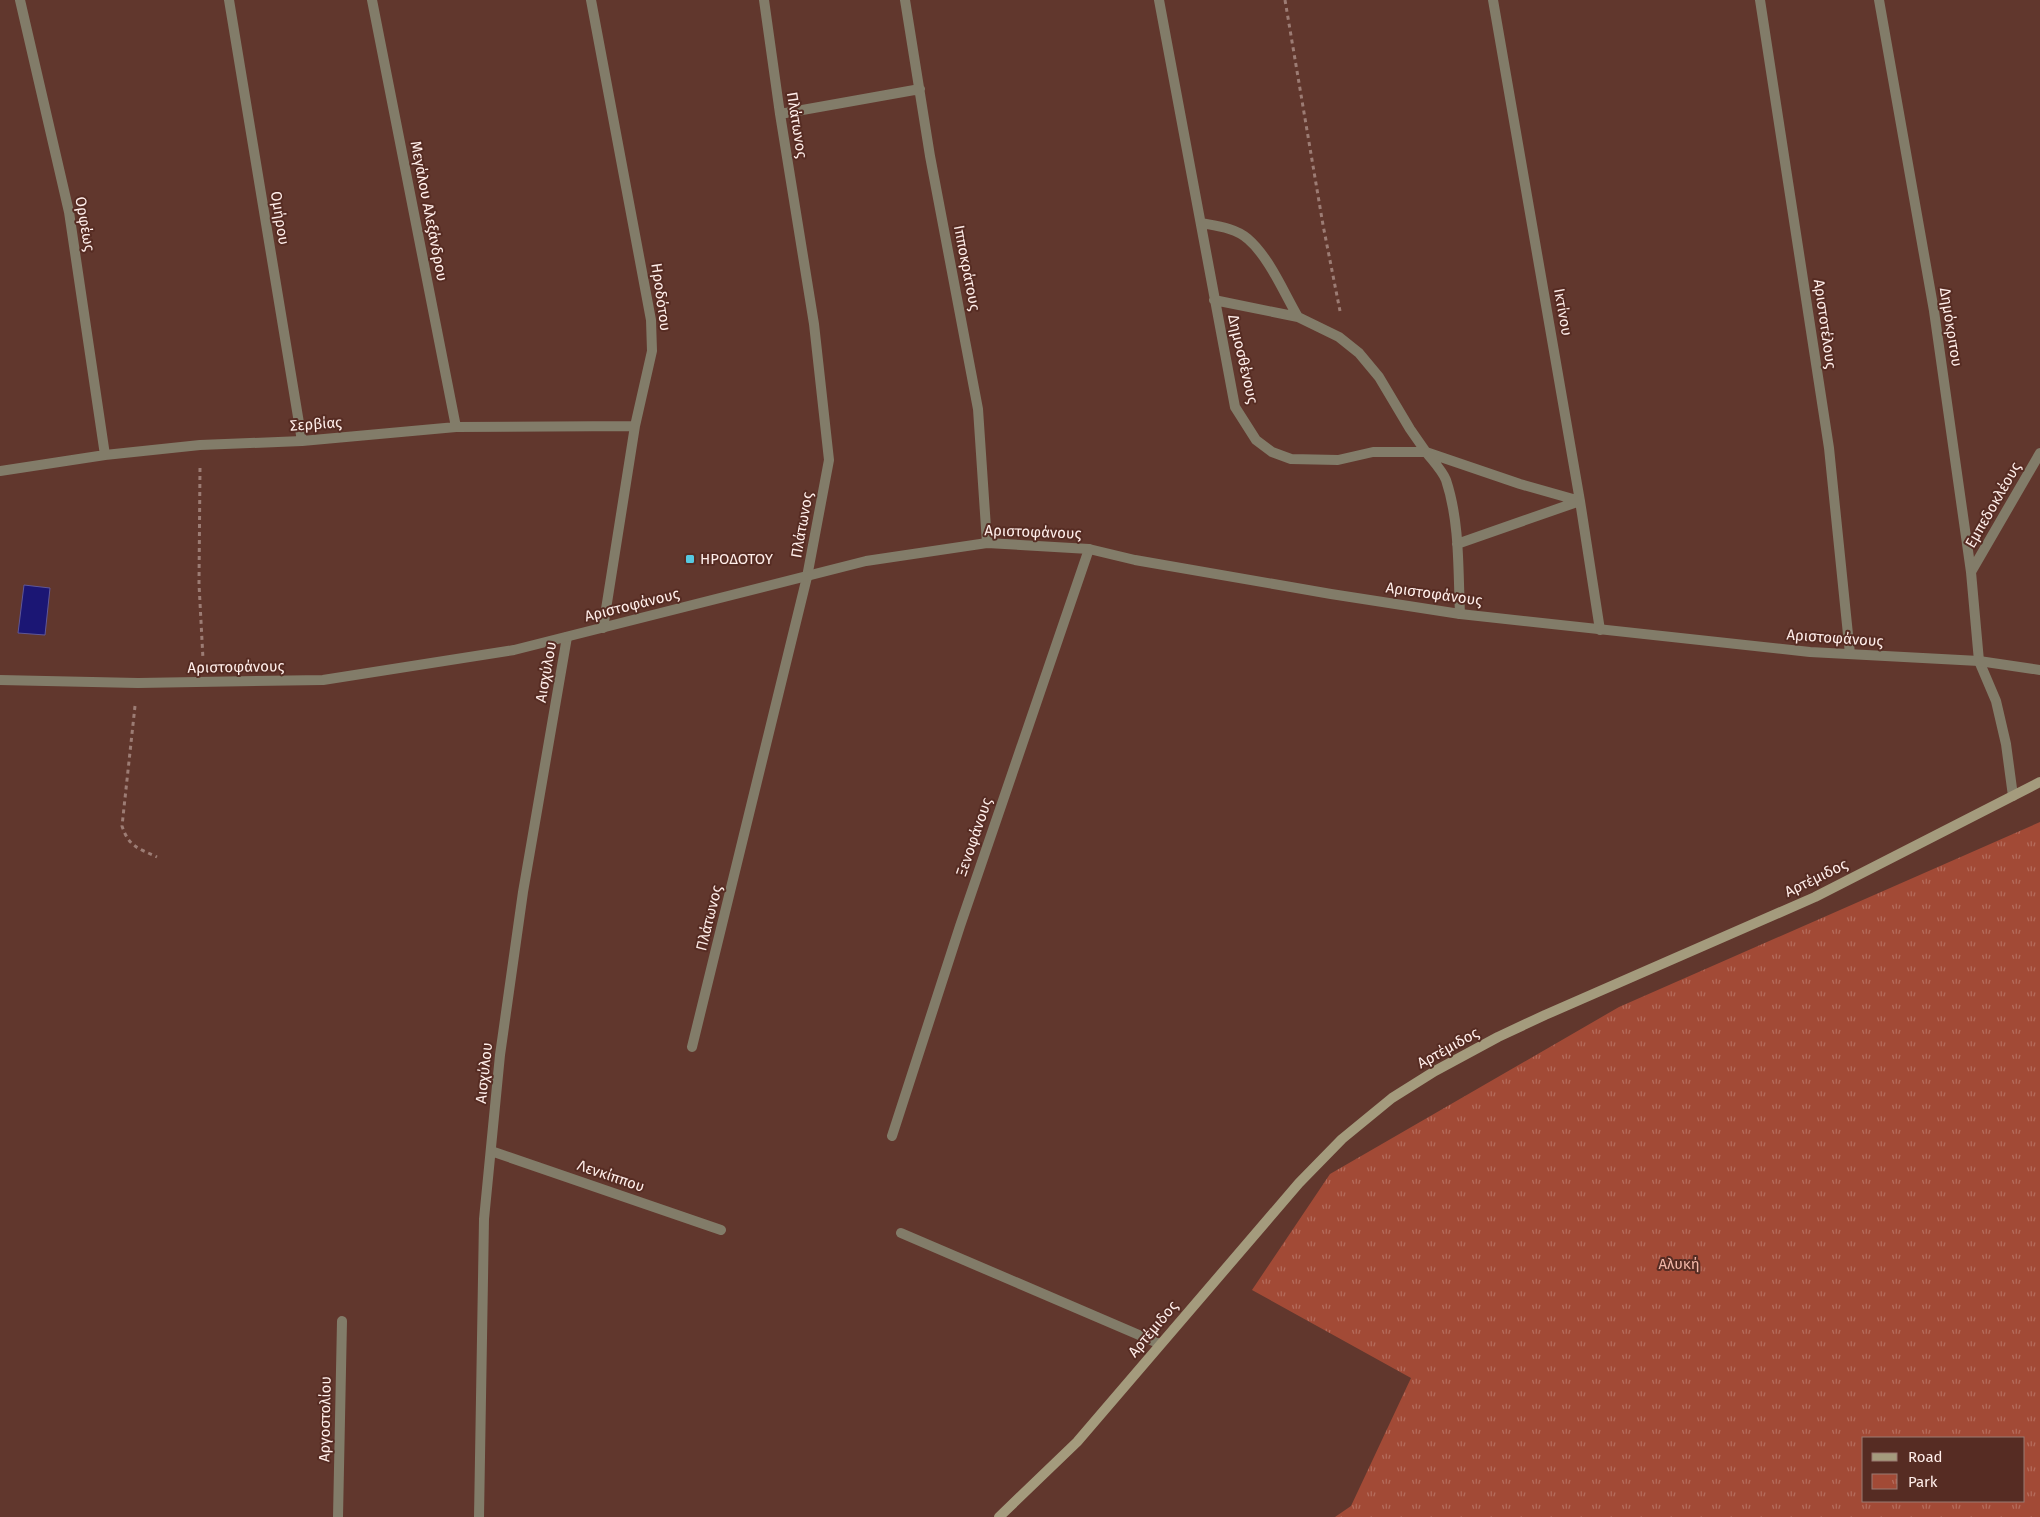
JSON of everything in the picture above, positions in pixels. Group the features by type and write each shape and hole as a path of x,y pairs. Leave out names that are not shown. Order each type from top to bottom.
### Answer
{"main road":[{"name":"Αρτέμιδος","path":"999,1517 1077,1442 1299,1182 1342,1139 1398,1094 1442,1067 1498,1037 1815,897 2040,782"}],"street":[{"name":"Ορφέως","path":"20,0 69,212 105,455"},
{"name":"Ομήρου","path":"228,0 302,441"},
{"name":"Μεγάλου Αλεξάνδρου","path":"372,0 456,427"},
{"name":"Ηροδότου","path":"591,0 651,320 652,351 635,426 603,628"},
{"name":"Πλάτωνος","path":"692,1047 808,577 829,460 814,324 780,114 764,0"},
{"name":"Ιπποκράτους","path":"905,0 930,156 978,409 988,543"},
{"name":"Δημοσθένους","path":"1160,0 1235,407 1256,440 1272,452 1291,459 1338,460 1373,452 1426,452 1520,484 1580,501"},
{"name":"Ικτίνου","path":"1493,0 1580,501 1600,630"},
{"name":"Αριστοτέλους","path":"1760,0 1829,448 1850,654"},
{"name":"Δημόκριτου","path":"1880,0 1934,311 1972,572 1979,661 1996,700 2006,744 2013,796"},
{"path":"780,114 920,89"},
{"path":"1201,223 1231,230 1248,239 1264,258 1298,317"},
{"path":"1214,300 1298,317 1339,337 1359,353 1379,378 1410,429 1445,478 1452,506 1457,544 1460,614"},
{"name":"Σερβίας","path":"0,471 105,455 200,445 302,441 456,427 635,426"},
{"name":"Εμπεδοκλέους","path":"1972,572 2040,454"},
{"path":"1457,544 1580,501"},
{"name":"Αριστοφάνους","path":"0,680 204,683 323,680 514,650 866,561 988,543 1089,549 1135,560 1460,614 1810,652 1979,661 2040,670"},
{"name":"Ξενοφάνους","path":"892,1136 963,917 1089,549"},
{"name":"Αισχύλου","path":"480,1517 484,1219 500,1055 523,892 567,637"},
{"name":"Λενκίππου","path":"491,1151 721,1230"},
{"path":"901,1233 1160,1344"},
{"name":"Αργοστολίου","path":"338,1517 342,1321"}],"path":[{"path":"1285,0 1323,225 1338,307 1342,314"},
{"path":"200,445 199,584 204,683"},
{"path":"138,683 122,826 126,838 135,847 157,857"}],"green space":[{"name":"Αλυκή","path":"2040,822 2040,1517 1335,1517 1351,1506 1411,1378 1252,1290 1330,1174 1619,1007"}],"shaded area":[{"path":"24,585 50,588 45,635 18,633"}],"place":[{"name":"ΗΡΟΔΟΤΟΥ","path":"690,559"}]}
